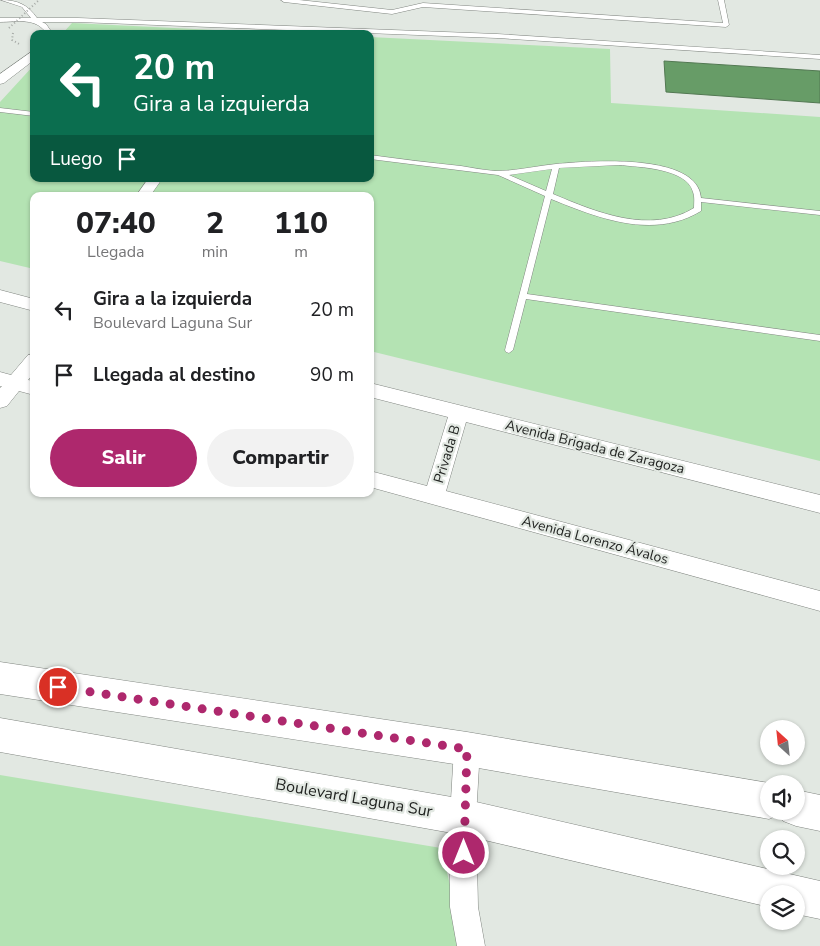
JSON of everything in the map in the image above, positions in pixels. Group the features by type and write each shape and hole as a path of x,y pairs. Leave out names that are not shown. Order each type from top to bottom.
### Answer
{"main road":[{"path":"0,678 467,749 760,800"},
{"name":"Boulevard Laguna Sur","path":"0,735 464,817 760,886"},
{"path":"805,810 820,814"},
{"name":"Boulevard Laguna Sur","path":"805,897 820,900"}],"street":[{"path":"0,80 30,50"},
{"path":"0,296 30,304"},
{"path":"0,402 8,381 30,363"},
{"path":"8,381 30,387"},
{"name":"Avenida Brigada de Zaragoza","path":"374,391 820,504"},
{"name":"Privada B","path":"434,496 460,413"},
{"name":"Avenida Lorenzo Ávalos","path":"374,480 820,601"},
{"path":"467,749 464,817 464,907 471,946"}],"lane":[{"path":"4,0 24,6 36,21 44,25 47,30"},
{"path":"24,6 30,0"},
{"path":"284,0 392,12 423,5 726,25 721,0"},
{"path":"0,20 78,20 340,30"},
{"path":"374,31 497,36 820,58"},
{"path":"0,110 30,114"},
{"path":"374,157 499,173 556,166 626,164 669,169 686,177 698,189 700,200 698,210 688,216 657,223 634,221 604,214 499,173"},
{"path":"509,350 556,166"},
{"path":"700,200 820,213"},
{"path":"522,296 820,338"}],"path":[{"path":"10,28 39,0"},
{"path":"15,27 12,40 30,50"}],"shaded area":[{"path":"72,23 216,30 66,30"},
{"path":"374,37 610,49 611,103 820,117 820,461 374,352 374,192 30,192 30,268 0,261 0,102 30,69 30,182 374,182"},
{"path":"664,61 820,71 820,103 666,92"},
{"path":"0,775 441,848 465,946 0,946"}],"route":[{"path":"58,687 467,749 464,853"}]}
